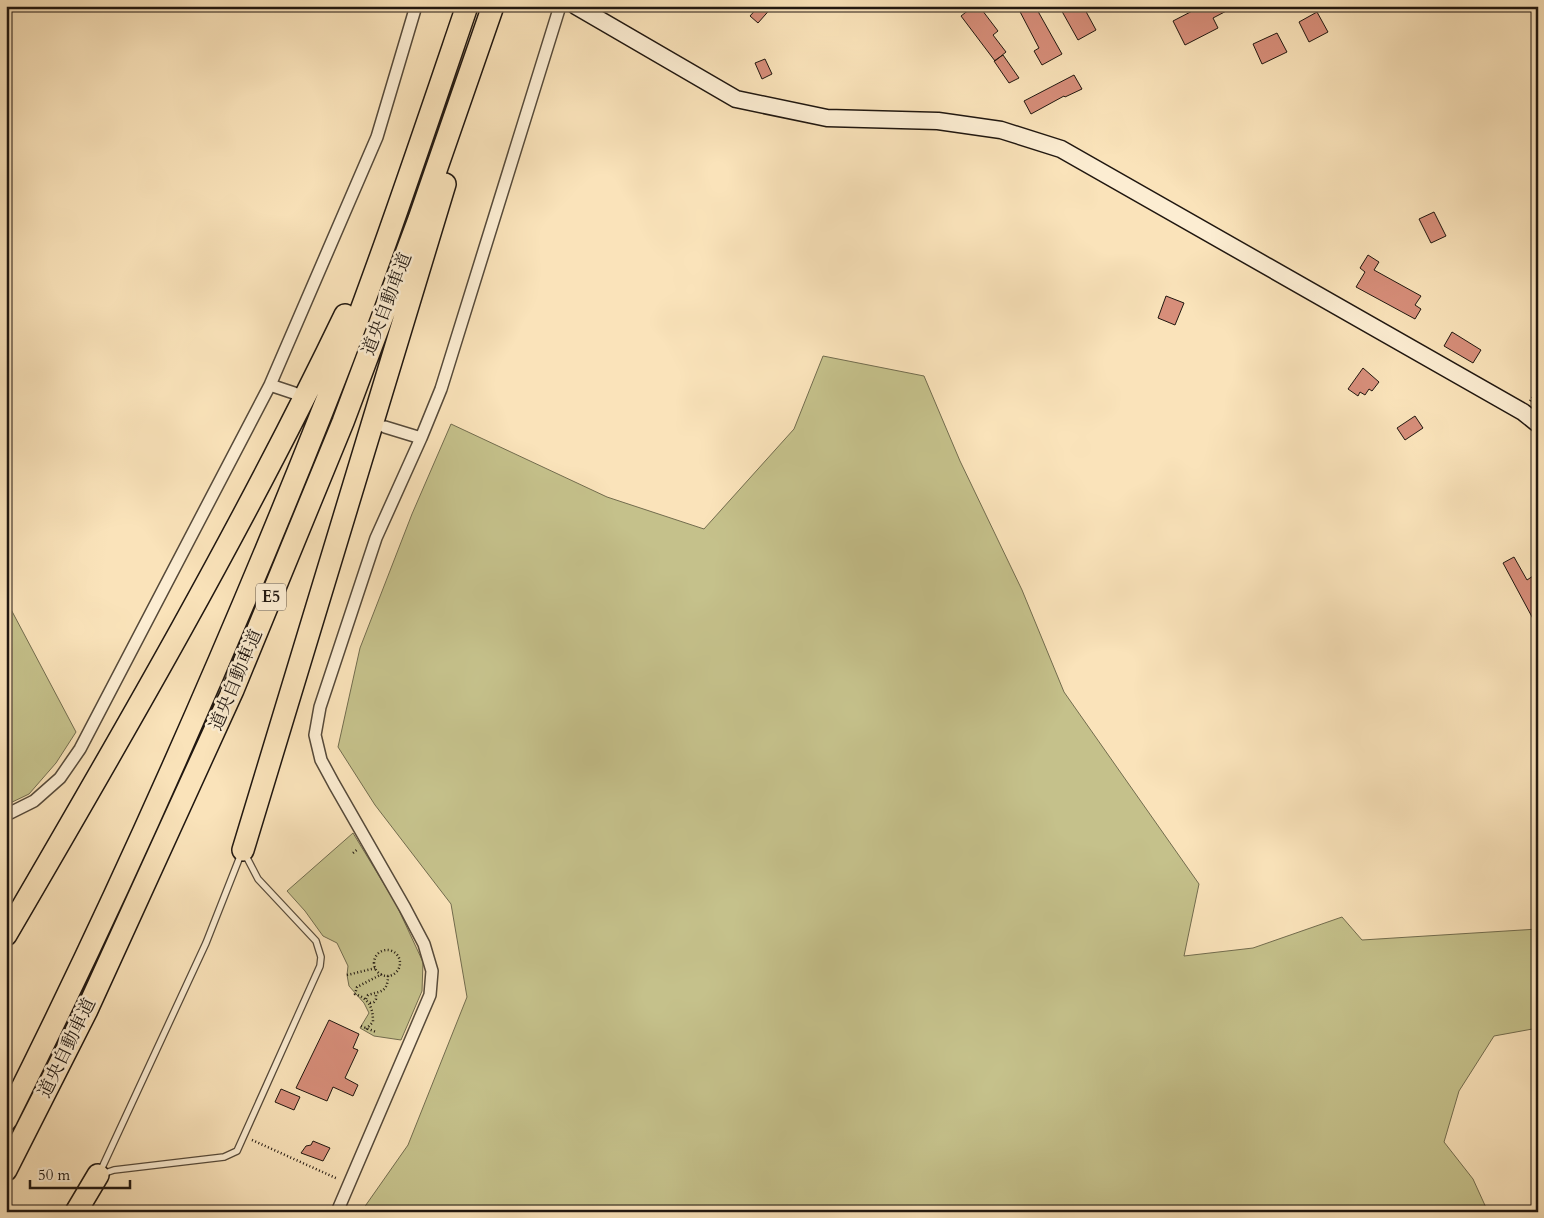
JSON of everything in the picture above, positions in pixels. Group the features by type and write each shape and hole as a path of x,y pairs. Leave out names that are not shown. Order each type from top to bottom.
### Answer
{"highway":[{"name":"道央自動車道","path":"6,1120 67,998 211,682 321,416 402,198 467,6"},
{"name":"道央自動車道","path":"6,1170 87,1010 233,690 343,422 419,219 491,10"},
{"path":"243,850 443,191 491,10"},
{"path":"6,935 165,657 299,410 402,198"},
{"path":"76,1212 98,1175"}],"street":[{"path":"6,815 34,801 47,790 60,778 80,749 270,385 377,137 416,6"},
{"path":"337,1212 430,995 432,971 424,944 406,908 321,760 315,735 320,707 376,538 421,438 441,388 560,6"},
{"path":"576,6 736,99 827,118 938,121 1001,130 1061,149 1399,340 1523,412 1538,424"},
{"path":"270,385 294,393"},
{"path":"385,426 421,438"}],"lane":[{"path":"98,1175 114,1170 224,1157 238,1151 320,966 321,957 316,941 258,879 243,850"},
{"path":"98,1175 206,942 243,850"}],"path":[{"path":"387,950 395,952 400,959 399,968 394,974 382,974 376,968 375,960 379,953 387,950"},
{"path":"347,975 376,968"},
{"path":"366,1029 373,1022 370,1003 355,994 357,987 382,974"},
{"path":"366,1000 368,995 376,994 384,988 388,981 388,975"},
{"path":"370,1003 376,999 376,994"},
{"path":"361,1026 376,1032"},
{"path":"244,1136 348,1184"}],"shaded area":[{"path":"823,356 924,376 960,461 1022,590 1064,692 1199,884 1184,956 1253,948 1342,917 1362,940 1538,929 1538,1028 1494,1036 1459,1091 1444,1142 1473,1179 1488,1212 361,1212 408,1145 467,997 451,904 375,805 338,747 360,648 412,514 451,424 607,497 704,529 794,429"},
{"path":"6,600 76,732 56,763 29,794 6,805"},
{"path":"353,833 396,904 423,962 422,991 401,1040 374,1036 360,1028 369,1013 364,1003 349,986 348,966 337,943 323,936 305,911 287,891"}],"building":[{"path":"759,6 773,6 758,23 750,16"},
{"path":"974,6 979,6 998,31 993,35 1006,52 995,61 961,16"},
{"path":"1017,6 1035,6 1062,54 1042,65 1034,51 1039,48"},
{"path":"1059,6 1083,6 1096,30 1078,40"},
{"path":"1202,6 1236,6 1213,18 1218,28 1185,45 1173,21"},
{"path":"1317,12 1328,32 1309,42 1299,22"},
{"path":"1277,33 1287,52 1262,64 1253,44"},
{"path":"1003,55 1019,78 1009,83 994,61"},
{"path":"765,59 772,74 762,79 755,63"},
{"path":"1074,75 1082,89 1064,96 1031,114 1024,101"},
{"path":"1434,212 1446,236 1431,243 1419,219"},
{"path":"1368,255 1379,262 1374,270 1421,296 1415,305 1421,309 1415,319 1356,287 1365,272 1360,268"},
{"path":"1166,296 1184,303 1175,325 1158,318"},
{"path":"1452,332 1481,350 1473,363 1444,346"},
{"path":"1363,368 1379,382 1372,391 1369,389 1365,395 1360,392 1358,396 1348,389"},
{"path":"1415,416 1423,428 1405,440 1397,428"},
{"path":"1514,557 1527,580 1533,576 1538,586 1538,628 1503,563"},
{"path":"329,1020 359,1034 353,1048 358,1050 345,1078 358,1085 353,1096 333,1087 327,1101 296,1088"},
{"path":"281,1089 300,1097 294,1110 275,1102"},
{"path":"313,1141 330,1148 323,1161 301,1153"}],"tunnel":[{"path":"300,395 377,423"}]}
